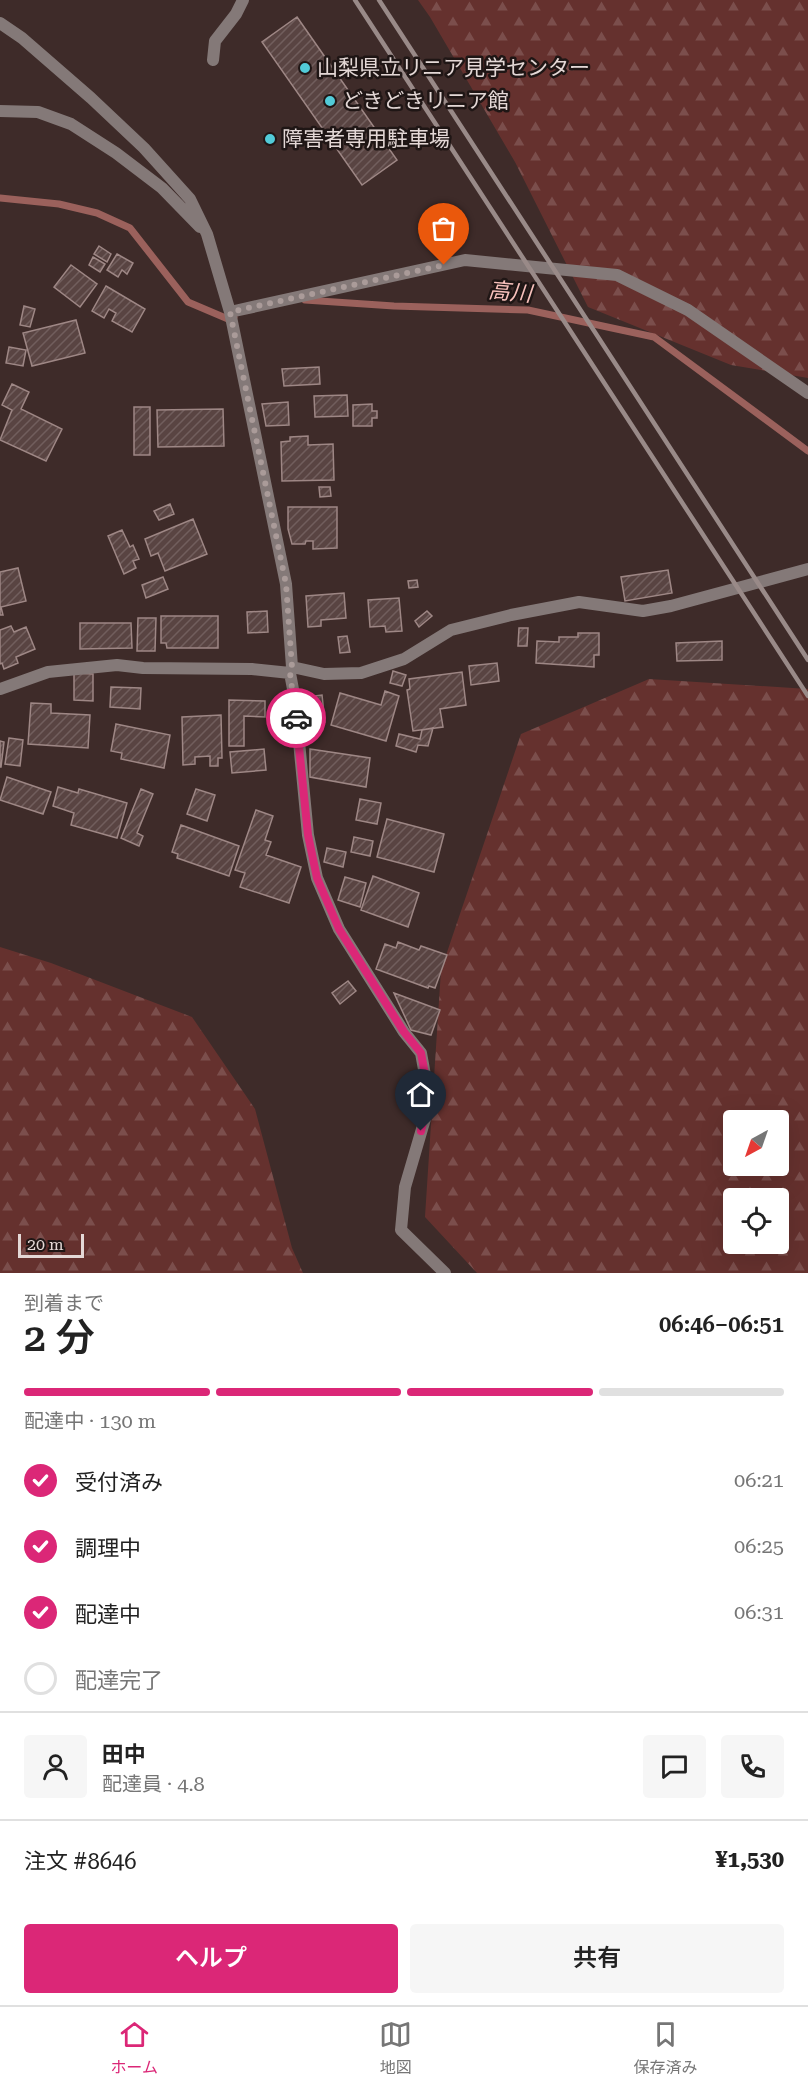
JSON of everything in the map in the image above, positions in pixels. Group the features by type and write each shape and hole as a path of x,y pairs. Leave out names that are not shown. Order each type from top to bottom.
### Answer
{"street":[{"path":"213,60 215,41 237,14 243,0"},
{"path":"0,23 91,98 144,148 190,199 207,234 230,312 286,584 291,670 308,835 317,878 339,929 404,1032 421,1053 429,1096 427,1112 405,1187 401,1230 445,1273"},
{"path":"0,111 38,112 71,124 117,153 162,188 207,234"},
{"path":"230,312 465,260 617,275 688,310 808,393"},
{"path":"0,689 48,672 117,665 143,668 291,670 324,674 361,673 404,659 451,630 511,615 579,602 643,611 671,606 808,569"}],"green space":[{"path":"418,0 808,0 808,378 731,365 588,307 515,162"},
{"path":"649,679 808,689 808,1273 477,1273 425,1217 441,970 521,734"},
{"path":"0,947 51,963 192,1017 255,1109 292,1248 303,1273 0,1273"}],"building":[{"name":"どきどきリニア館","path":"297,17 397,160 362,185 262,42"},
{"path":"99,246 111,254 107,262 94,254"},
{"path":"117,254 133,263 127,274 122,270 118,277 107,270"},
{"path":"93,257 105,264 100,272 89,265"},
{"path":"71,265 97,284 80,307 54,287"},
{"path":"106,286 145,309 132,332 112,321 116,313 109,309 104,318 92,311"},
{"path":"24,306 35,309 30,327 20,325"},
{"path":"76,320 85,353 32,366 23,333"},
{"path":"9,347 26,350 23,366 6,363"},
{"path":"319,367 320,384 284,386 282,369"},
{"path":"12,384 29,392 21,409 62,429 46,461 0,440 12,410 2,405"},
{"path":"347,395 348,416 315,417 314,396"},
{"path":"288,402 289,425 266,426 262,404"},
{"path":"372,404 372,411 377,411 377,418 372,418 372,426 353,426 353,405"},
{"path":"134,407 150,407 150,455 134,455"},
{"path":"223,409 224,446 158,447 157,410"},
{"path":"308,436 308,445 333,444 334,480 282,481 281,442 290,441 290,437"},
{"path":"319,487 330,487 331,496 320,497"},
{"path":"170,504 174,514 159,520 154,511"},
{"path":"288,507 337,507 337,548 313,549 313,541 306,541 305,544 292,544 288,529"},
{"path":"193,519 207,554 165,571 158,553 151,556 145,539"},
{"path":"122,530 130,547 133,545 139,559 133,561 136,568 124,574 108,536"},
{"path":"18,568 26,601 1,607 3,615 0,615 0,572"},
{"path":"668,570 672,593 625,601 621,577"},
{"path":"163,577 168,589 146,598 142,585"},
{"path":"417,580 418,587 409,588 408,581"},
{"path":"344,593 346,618 321,620 321,626 308,627 306,596"},
{"path":"399,598 402,631 386,632 385,626 370,627 368,600"},
{"path":"267,611 268,632 248,633 247,612"},
{"path":"427,611 432,616 419,627 415,621"},
{"path":"161,616 218,616 218,648 167,648 166,643 161,643"},
{"path":"138,618 156,618 155,651 137,651"},
{"path":"80,623 131,623 132,648 80,649"},
{"path":"11,626 14,632 26,627 35,649 16,657 18,663 4,669 2,663 0,664 0,630"},
{"path":"519,628 528,628 527,646 518,646"},
{"path":"578,633 599,633 599,655 594,655 594,667 536,663 537,641 559,642 559,637 578,637"},
{"path":"347,636 350,652 340,653 338,637"},
{"path":"722,641 722,660 677,661 676,643"},
{"path":"497,663 499,681 471,685 469,666"},
{"path":"393,671 406,675 402,686 390,683"},
{"path":"462,672 466,705 440,709 443,727 413,731 407,690 410,689 409,679"},
{"path":"74,673 93,674 93,701 74,700"},
{"path":"111,687 141,688 140,709 110,707"},
{"path":"385,691 399,696 386,741 331,725 340,693 381,705"},
{"path":"322,695 325,722 310,724 307,697"},
{"path":"229,700 265,701 265,717 244,716 244,746 229,746"},
{"path":"31,703 51,704 51,713 90,715 88,748 28,744"},
{"path":"221,715 222,758 218,758 218,766 210,766 210,756 195,757 195,764 183,765 182,717"},
{"path":"116,724 170,735 164,768 121,759 122,753 111,751"},
{"path":"433,728 428,746 418,745 416,752 396,746 399,734 420,739 422,730"},
{"path":"9,738 23,740 20,766 5,764"},
{"path":"0,741 4,742 1,767 0,767"},
{"path":"264,749 266,770 232,773 230,752"},
{"path":"310,749 370,758 366,787 310,777"},
{"path":"7,777 51,792 43,814 0,800"},
{"path":"58,787 78,793 79,789 127,803 117,838 71,825 74,813 53,806"},
{"path":"141,789 153,794 137,833 143,836 139,846 121,838"},
{"path":"196,789 215,795 207,821 187,814"},
{"path":"360,799 381,803 377,824 356,820"},
{"path":"256,810 273,816 265,840 271,842 266,855 301,867 289,903 240,887 245,873 235,870"},
{"path":"387,819 444,834 434,872 377,857"},
{"path":"181,825 239,846 229,876 177,858 178,854 172,852"},
{"path":"354,837 373,841 370,856 351,852"},
{"path":"327,848 346,852 343,867 324,862"},
{"path":"373,876 419,893 408,927 361,910"},
{"path":"345,877 366,883 360,907 338,900"},
{"path":"398,942 419,950 421,946 447,955 435,988 429,986 428,988 376,969 385,944 396,948"},
{"path":"348,981 356,991 340,1004 332,993"},
{"path":"394,993 440,1010 431,1035 411,1030"}],"waterway":[{"name":"高川","path":"0,198 59,204 97,213 130,228 188,302 228,319 234,317"},
{"name":"高川","path":"305,300 394,306 528,310 654,337 808,451"}],"railway":[{"path":"355,0 808,696"},
{"path":"379,0 808,660"}],"way so far":[{"path":"296,718 290,673 292,667 286,584 230,312 444,265"}],"place":[{"name":"山梨県立リニア見学センター","path":"305,68"},
{"name":"どきどきリニア館","path":"330,101"},
{"name":"障害者専用駐車場","path":"270,139"}],"route":[{"path":"296,718 308,835 317,878 339,929 404,1032 421,1053 429,1096 421,1131"}]}
